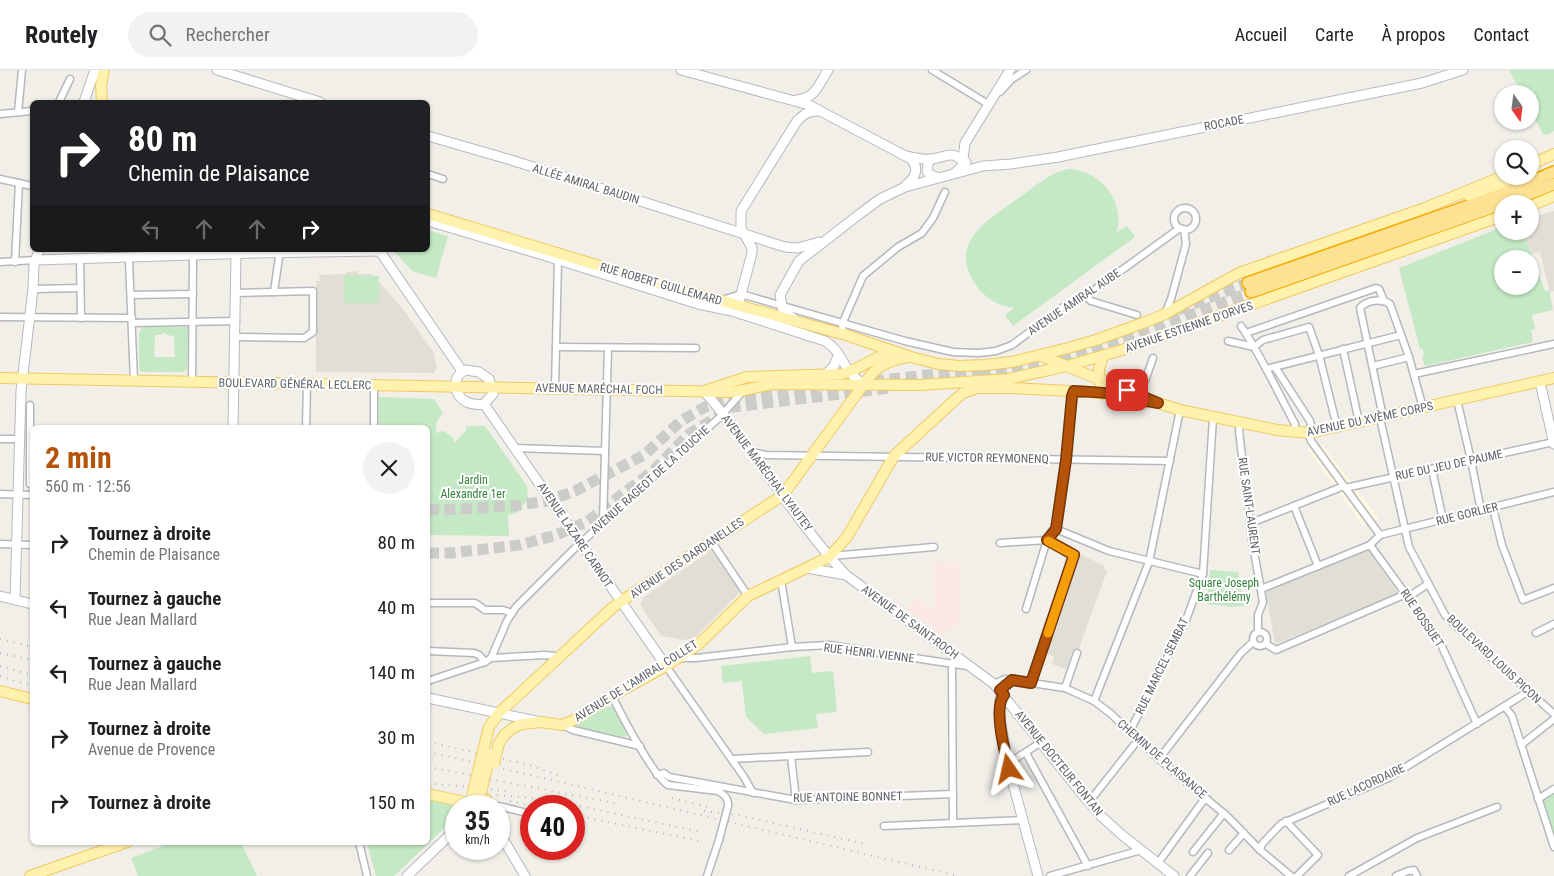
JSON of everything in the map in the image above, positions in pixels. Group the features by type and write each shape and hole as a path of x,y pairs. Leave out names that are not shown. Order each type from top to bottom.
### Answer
{"highway":[{"path":"1499,195 1554,172"},
{"path":"1526,195 1554,184"},
{"path":"1494,197 1250,287 1494,207"}],"main road":[{"path":"101,100 102,72"},
{"path":"1539,161 1554,154"},
{"path":"1425,208 1496,188 1554,168"},
{"name":"AVENUE ESTIENNE D'ORVES","path":"895,352 938,364 968,366 1012,362 1096,340 1165,314 1239,273 1425,208 1494,180"},
{"path":"1539,202 1554,196"},
{"name":"RUE ROBERT GUILLEMARD","path":"430,216 559,256 846,335 895,352"},
{"name":"AVENUE ESTIENNE D'ORVES","path":"743,390 773,384 920,385 1008,379 1067,366 1103,356 1494,219"},
{"path":"704,391 747,377 825,375 848,372 880,355 895,352"},
{"name":"AVENUE DU XVÈME CORPS","path":"1039,355 1180,410 1240,423 1311,433 1554,378"},
{"path":"1095,393 1100,387 1100,369 1103,356"},
{"name":"AVENUE DES DARDANELLES","path":"497,725 558,659 620,602 783,495 876,369 882,364 911,357"},
{"name":"BOULEVARD GÉNÉRAL LECLERC","path":"0,378 493,387"},
{"path":"975,388 1008,379"},
{"path":"920,385 935,388 1010,388 1074,391 1117,395 1158,403"},
{"name":"AVENUE MARÉCHAL FOCH","path":"493,387 734,392 743,390"},
{"name":"AVENUE DE L'AMIRAL COLLET","path":"562,725 574,720 666,666 699,644 748,596 829,556 846,537 894,456 963,392 975,388"},
{"path":"0,691 30,698"},
{"path":"481,795 497,725 513,728 522,724 541,722 562,725"},
{"path":"430,794 445,798"},
{"path":"30,876 103,846"}],"street":[{"path":"18,112 22,70"},
{"path":"217,70 233,73 314,100"},
{"path":"681,70 807,104 821,111 906,156 914,163 916,168 915,176 905,186"},
{"path":"745,316 739,306 752,248 741,228 741,211 828,70"},
{"path":"932,70 988,104"},
{"path":"956,172 962,166 965,143 1010,70"},
{"path":"988,104 1012,79 1026,70"},
{"name":"ROCADE","path":"781,305 780,295 799,261 880,199 905,186 983,166 1068,155 1422,83 1463,70"},
{"path":"85,100 102,72"},
{"path":"59,100 70,79"},
{"path":"792,100 806,98 813,94"},
{"path":"792,100 797,105 799,111 797,121"},
{"path":"0,114 30,111"},
{"path":"797,121 804,113 821,111"},
{"name":"ALLÉE AMIRAL BAUDIN","path":"430,137 785,247 811,245 828,238"},
{"path":"906,156 931,160 947,155 965,143"},
{"path":"947,155 955,155 969,164 983,166"},
{"path":"931,160 927,171 936,177"},
{"path":"430,175 443,179"},
{"path":"0,179 30,185"},
{"path":"15,262 19,182"},
{"path":"846,335 842,329 843,322 863,276 898,247 922,233 933,218 944,192"},
{"name":"AVENUE AMIRAL AUBE","path":"741,294 905,341 954,352 979,353 1004,349 1063,307 1086,296 1182,229 1186,244 1165,314"},
{"path":"15,600 22,379 38,252"},
{"path":"193,256 200,252"},
{"path":"0,262 135,254 193,256 234,252 236,337 233,425"},
{"path":"274,292 280,252"},
{"path":"380,252 462,371"},
{"path":"134,380 129,261 135,254"},
{"path":"192,382 193,256"},
{"path":"555,388 559,256"},
{"name":"RUE ROBERT GUILLEMARD","path":"559,256 698,304 745,316 824,342 835,350 848,372"},
{"path":"80,258 81,318"},
{"path":"33,289 80,288"},
{"path":"1246,333 1376,288 1379,289 1384,301 1390,304 1409,357 1424,408"},
{"path":"236,293 313,291 314,332 304,338 236,337"},
{"path":"131,295 192,294"},
{"path":"719,301 741,294"},
{"path":"1086,296 1090,301 1137,315"},
{"name":"BOULEVARD LOUIS PICON","path":"1384,301 1379,300 1367,303 1360,308 1394,477 1402,531 1428,584 1450,621 1554,714"},
{"path":"781,305 783,311 796,321"},
{"path":"0,317 236,321"},
{"path":"1242,326 1295,424 1294,432"},
{"path":"1228,341 1254,346 1263,340 1309,327 1320,355 1337,427"},
{"path":"1266,369 1401,335"},
{"path":"1414,374 1554,344"},
{"path":"556,347 696,348"},
{"path":"603,523 608,348"},
{"path":"1343,349 1359,422"},
{"path":"825,375 834,366 838,356"},
{"path":"1373,366 1409,357"},
{"path":"1140,395 1153,358"},
{"path":"1261,589 1370,545 1380,535 1311,441 1310,421 1275,367"},
{"path":"462,371 474,371 484,374 490,379 493,394 484,404 471,405 465,402 458,393 457,379 462,371"},
{"path":"848,372 864,384"},
{"path":"1540,382 1554,443"},
{"path":"306,425 307,384"},
{"path":"374,385 374,425"},
{"name":"AVENUE RAGEOT DE LA TOUCHE","path":"488,660 512,613 581,543 723,414 743,390"},
{"name":"AVENUE MARÉCHAL LYAUTEY","path":"704,391 753,452 829,556"},
{"path":"1026,609 1047,540 1056,529 1074,391"},
{"path":"1457,400 1472,460 1481,510"},
{"name":"AVENUE LAZARE CARNOT","path":"484,404 666,666"},
{"path":"30,405 30,425"},
{"path":"1094,701 1150,562 1180,410"},
{"name":"RUE MARCEL SEMBAT","path":"1130,731 1186,620 1204,574 1213,418"},
{"name":"RUE SAINT-LAURENT","path":"1240,423 1239,431 1263,602 1258,615 1258,632"},
{"path":"0,439 20,439"},
{"name":"RUE DU JEU DE PAUME","path":"1251,523 1345,487 1554,443"},
{"path":"514,448 605,451"},
{"name":"RUE VICTOR REYMONENQ","path":"753,452 766,455 811,456 1170,461"},
{"path":"1432,468 1444,520"},
{"name":"RUE GORLIER","path":"1380,535 1554,492"},
{"path":"0,494 30,495"},
{"path":"1294,506 1318,566"},
{"path":"1493,508 1500,540 1523,600 1554,588"},
{"path":"1056,529 1109,551 1204,574"},
{"path":"1000,543 1047,540 1074,555 1031,683"},
{"path":"711,541 748,596"},
{"path":"0,544 30,545"},
{"name":"RUE BOSSUET","path":"1370,545 1439,640 1476,724"},
{"path":"829,556 934,547"},
{"name":"AVENUE DE SAINT-ROCH","path":"829,556 846,575 955,660 970,666 999,689"},
{"path":"807,568 846,575"},
{"path":"781,580 792,647"},
{"path":"1266,644 1276,650 1407,595 1428,584"},
{"path":"0,596 30,604"},
{"path":"430,603 475,603 485,610 503,610 512,613"},
{"path":"1536,633 1554,624"},
{"path":"1258,632 1264,633 1267,636 1266,644 1258,646 1253,642 1252,637 1258,632"},
{"path":"1159,759 1240,653 1253,642"},
{"name":"RUE HENRI VIENNE","path":"678,658 698,658 792,647 829,645 955,660"},
{"path":"430,651 474,653 488,660"},
{"path":"1065,688 1077,652"},
{"path":"430,680 488,660 545,655 554,656 558,659"},
{"path":"952,823 955,660"},
{"path":"666,666 732,759 752,793"},
{"name":"CHEMIN DE PLAISANCE","path":"999,689 1005,678 1065,688 1094,701 1130,731 1159,759 1224,813 1260,850 1290,876"},
{"path":"999,689 999,712 1008,765 1038,876"},
{"name":"AVENUE DOCTEUR FONTAN","path":"999,689 1101,816 1174,876"},
{"name":"RUE LACORDAIRE","path":"1260,850 1262,844 1286,821 1388,778 1529,691"},
{"path":"612,696 657,774 668,785 718,791 728,800 719,840 707,876"},
{"path":"430,699 497,725 541,722"},
{"path":"1505,707 1512,716 1554,847"},
{"path":"1521,745 1554,720"},
{"path":"562,725 573,730 640,746"},
{"path":"1089,802 1138,740"},
{"path":"1008,765 1041,742"},
{"path":"732,759 868,752"},
{"path":"1026,753 1088,866"},
{"path":"791,756 796,800"},
{"name":"RUE ANTOINE BONNET","path":"657,774 664,773 669,777 796,800 953,794"},
{"path":"1538,799 1554,789"},
{"path":"1158,863 1203,801 1207,799"},
{"path":"1349,876 1417,838 1497,808"},
{"path":"1193,852 1224,813"},
{"path":"884,826 1022,820"},
{"path":"1286,821 1318,855 1297,876"},
{"path":"1229,850 1244,833"},
{"path":"407,876 445,840"},
{"path":"360,845 367,876"},
{"path":"1050,876 1141,850"},
{"path":"510,851 525,876"},
{"path":"1190,876 1208,853"},
{"path":"1396,876 1414,870 1417,876"}],"shaded area":[{"path":"1554,211 1554,291 1550,293 1540,252 1539,250 1530,250 1527,240 1539,240 1539,215"},
{"path":"358,271 358,274 372,274 403,309 434,353 437,369 435,369 435,373 316,372 316,281 320,281 319,275 346,274 346,272"},
{"path":"1323,445 1379,519 1363,526 1307,448"},
{"path":"713,549 741,591 695,638 684,640 661,636 640,605 644,597"},
{"path":"1367,549 1399,594 1275,644 1267,591"},
{"path":"1078,553 1105,566 1104,569 1107,571 1078,651 1073,650 1066,669 1052,664 1054,656 1044,654"},
{"path":"932,561 960,564 960,616 956,629 948,629 944,635 907,609 916,597 935,610"}],"green space":[{"path":"1509,70 1554,70 1554,131 1547,135 1543,134 1539,126 1539,85 1517,85"},
{"path":"1069,169 1091,175 1108,190 1114,199 1117,209 1119,220 1117,232 1127,226 1135,237 1013,326 1005,315 1014,308 992,301 976,285 968,269 966,256 969,244 985,223 996,214 1049,176"},
{"path":"1494,230 1494,240 1526,240 1530,250 1494,250 1494,295 1539,295 1539,275 1545,291 1549,290 1553,310 1532,315 1535,329 1531,330 1533,342 1425,366 1422,356 1425,355 1422,348 1420,349 1399,268"},
{"path":"430,231 448,236 436,278 412,271 395,252 430,252"},
{"path":"344,275 379,276 379,303 344,303"},
{"path":"143,327 189,327 187,369 184,372 141,372 139,368 140,330","holes":["166,333 167,335 174,336 175,357 154,357 155,335"]},
{"name":"Jardin Alexandre 1er","path":"379,397 434,399 443,413 437,423 436,433 443,431 453,437 454,443 465,432 467,426 485,426 527,486 528,499 517,513 508,515 509,536 430,535 430,425 379,425"},
{"name":"Square Joseph Barthélémy","path":"1210,570 1238,572 1244,606 1232,607 1207,604"},
{"path":"810,656 812,673 833,671 837,712 816,714 818,728 764,734 746,717 742,681 723,683 721,666"},
{"path":"612,706 626,728 627,734 625,737 584,729 582,731 576,727 576,724"},
{"path":"1554,789 1554,832 1550,835 1538,799"},
{"path":"430,800 445,804 445,827 430,842"},
{"path":"165,845 242,845 257,876 138,876 131,858"},
{"path":"368,845 427,845 394,876 376,876"}],"tunnel":[{"path":"1178,310 1248,283"},
{"path":"980,377 1015,371 1084,353 1152,330 1251,292"},
{"path":"873,381 981,369"},
{"path":"430,509 512,506 547,501 575,491 644,455 681,421 705,407 741,396 817,388"},
{"path":"430,553 451,553 520,545 556,535 588,521 654,470 689,434 733,407 890,388"}],"railway":[{"path":"0,639 30,646"},
{"path":"0,653 30,660"},
{"path":"0,666 30,674"},
{"path":"0,676 30,685"},
{"path":"430,742 530,765 560,776"},
{"path":"430,752 958,876"},
{"path":"430,767 619,804"},
{"path":"430,783 506,791"},
{"path":"510,796 546,799 701,832"},
{"path":"672,798 712,808"},
{"path":"510,801 520,803"},
{"path":"704,811 739,815 865,844"},
{"path":"585,817 699,841"}],"slow traffic":[{"path":"1048,541 1074,555 1048,633"}],"route":[{"path":"1009,769 999,712 1000,700 1004,695 1000,690 1012,680 1031,683 1074,555 1047,540 1056,529 1066,460 1072,396 1074,391 1090,392 1158,403 1127,390"}]}
